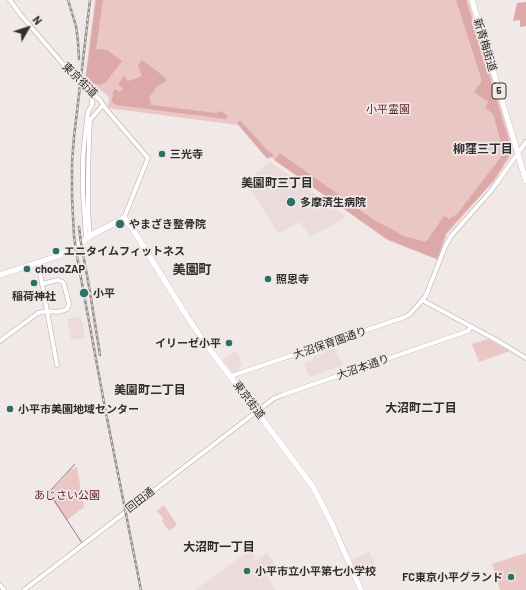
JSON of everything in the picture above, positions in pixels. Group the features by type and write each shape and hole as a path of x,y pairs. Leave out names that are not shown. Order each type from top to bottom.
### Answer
{"main road":[{"name":"新青梅街道","path":"472,0 526,182"},
{"path":"0,275 58,256 124,218"},
{"name":"東京街道","path":"124,218 132,228 188,318 316,493 332,524 361,590"}],"street":[{"name":"東京街道","path":"10,0 20,14 63,64 82,84 95,94 148,158 124,218"},
{"path":"88,238 83,193 84,143 88,112 95,94"},
{"path":"88,238 90,120 103,105"},
{"name":"大沼保育園通り","path":"231,376 405,318 425,297 451,236 491,191 526,142"},
{"path":"38,262 57,365"},
{"path":"0,341 38,314 48,311 54,312 65,310 68,307 63,282 58,280 42,284"},
{"path":"422,300 526,358"},
{"name":"大沼本通り","path":"257,411 273,399 282,395 468,331 471,327"},
{"name":"回田通","path":"24,590 257,411"},
{"path":"0,585 4,590"}],"shaded area":[{"path":"96,0 103,0 96,49 107,50 122,61 106,82 100,85 95,84 86,77"},
{"path":"456,0 466,0 512,151 494,180 446,233 437,259 387,239 274,160 280,153 374,220 404,236 426,242 444,216 449,219 457,214 504,153 493,114 485,108 488,102 474,92 482,81"},
{"path":"526,2 526,26 520,27 520,20 513,21 517,3"},
{"path":"142,60 166,78 165,82 157,86 149,98 151,105 217,113 221,111 228,116 226,119 114,104 112,101 113,92 115,89 120,92 123,88 118,85 124,76 128,81 142,76 138,66"},
{"path":"240,120 268,151 274,155 272,157 267,158 237,123"},
{"name":"多摩済生病院","path":"269,162 346,216 345,218 310,237 300,222 281,233 278,233 247,184 247,181"},
{"path":"81,316 85,338 71,340 67,319"},
{"path":"332,345 343,365 309,377 304,363 314,359 314,356 326,352 324,348"},
{"path":"235,351 239,356 242,366 239,367 240,371 233,373 223,360"},
{"name":"小平市立小平第七小学校","path":"250,550 255,558 255,561 267,552 277,568 266,575 276,590 195,590"},
{"path":"369,552 376,567 359,576 352,561 354,558"}],"green space":[{"name":"小平霊園","path":"95,0 468,0 514,151 495,180 447,234 438,260 387,240 271,157 267,159 238,125 108,108 109,97 85,78"},
{"path":"488,339 510,351 479,362 472,344"},
{"name":"あじさい公園","path":"77,467 84,507 67,520 47,493 62,480 70,470"},
{"path":"164,505 177,525 169,531 162,521 164,519 157,511"},
{"name":"FC東京小平グランド","path":"526,553 526,590 500,590 492,564"}],"waterway":[{"path":"50,491 75,464"},
{"path":"52,497 82,543"}],"railway":[{"path":"68,0 76,26 79,59"},
{"path":"90,0 72,162 74,236 105,408 141,590"},
{"path":"79,227 100,355"}],"place":[{"name":"三光寺","path":"162,154"},
{"name":"多摩済生病院","path":"291,202"},
{"name":"やまざき整骨院","path":"120,224"},
{"name":"エニタイムフィットネス","path":"56,251"},
{"name":"chocoZAP","path":"27,269"},
{"name":"照恩寺","path":"268,279"},
{"name":"稲荷神社","path":"34,283"},
{"name":"小平","path":"84,293"},
{"name":"イリーゼ小平","path":"229,343"},
{"name":"小平市美園地域センター","path":"10,409"},
{"name":"小平市立小平第七小学校","path":"247,571"},
{"name":"FC東京小平グランド","path":"511,577"}],"district":[{"name":"柳窪三丁目","path":"483,149"},
{"name":"美園町三丁目","path":"277,183"},
{"name":"美園町","path":"192,270"},
{"name":"美園町二丁目","path":"150,390"},
{"name":"大沼町二丁目","path":"421,408"},
{"name":"大沼町一丁目","path":"219,547"}]}
